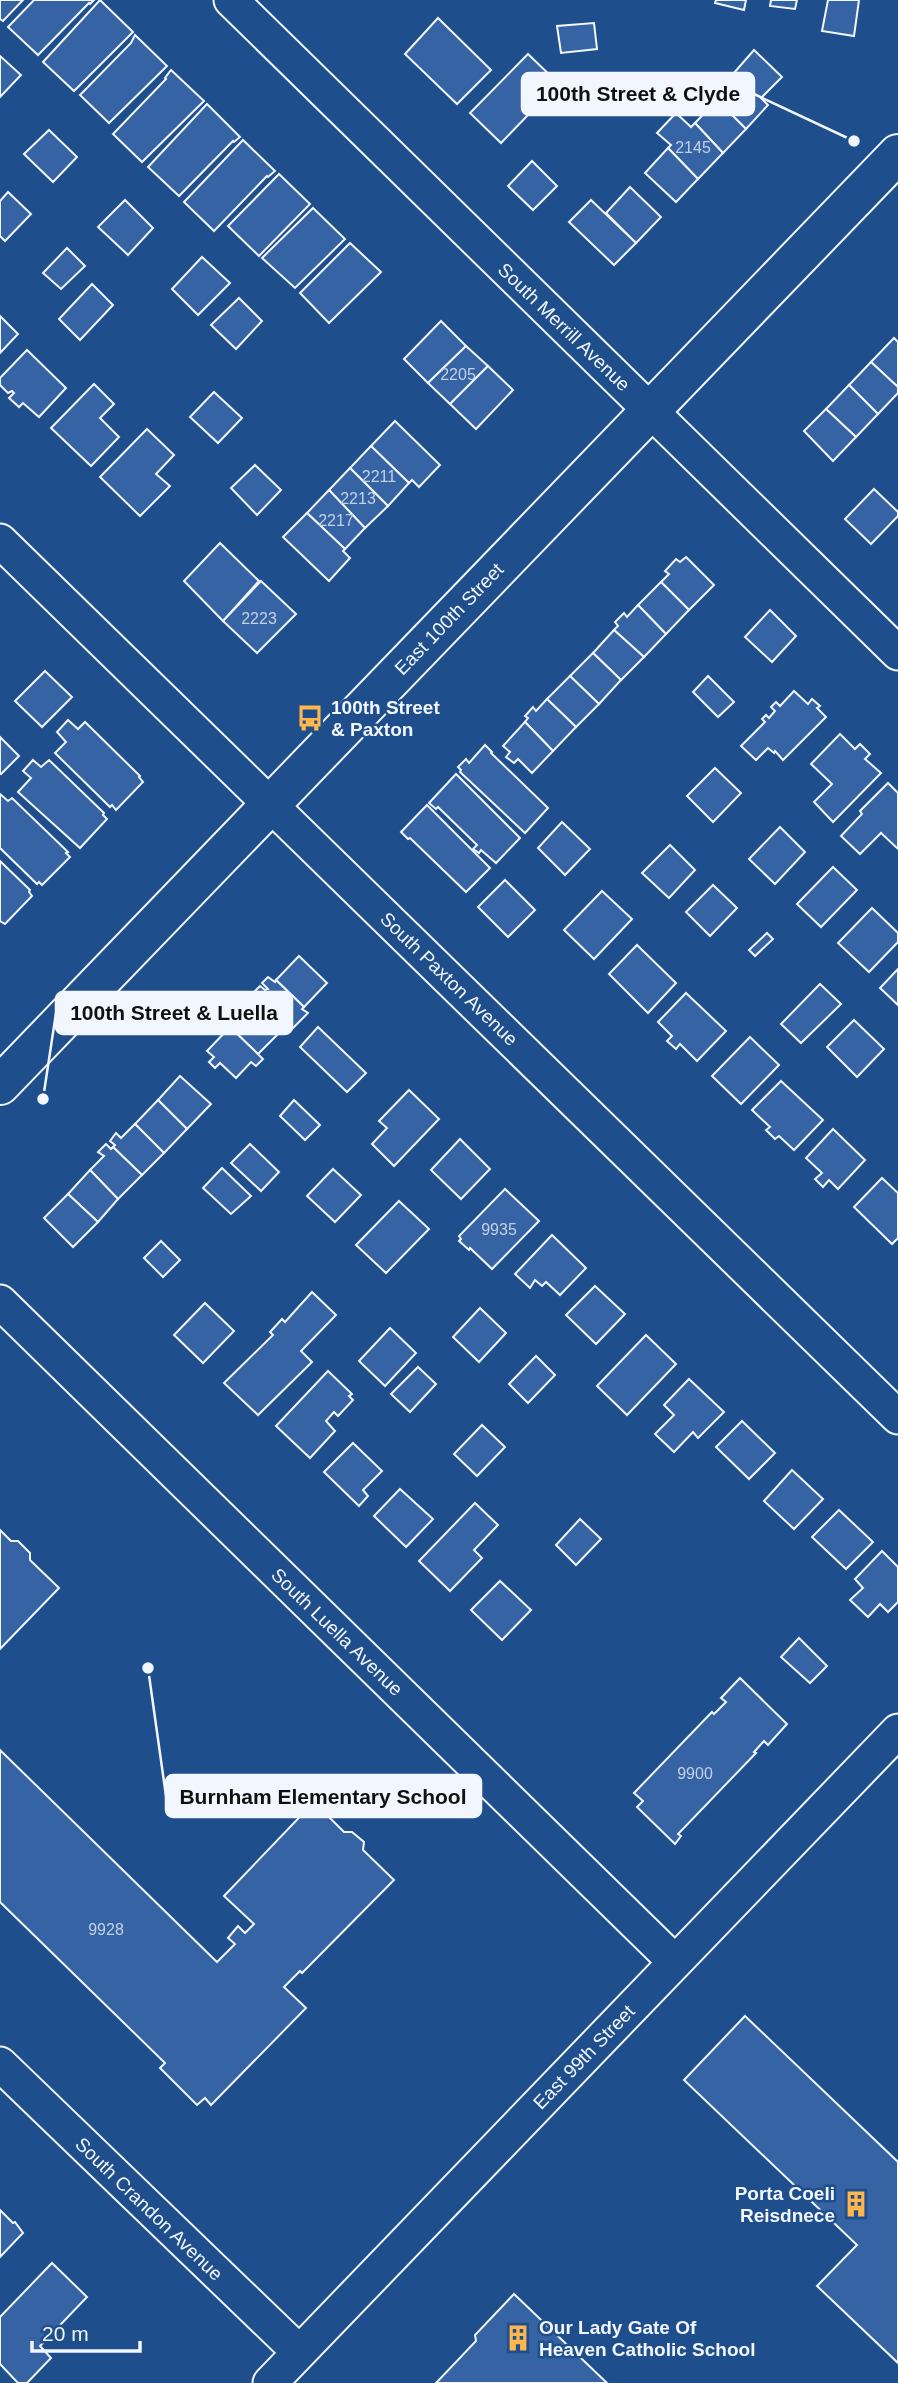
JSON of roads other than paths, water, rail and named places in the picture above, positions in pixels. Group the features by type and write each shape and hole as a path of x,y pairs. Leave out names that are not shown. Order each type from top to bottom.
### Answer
{"main road":[{"name":"East 100th Street","path":"0,1085 898,154"}],"street":[{"name":"South Merrill Avenue","path":"232,0 898,653"},
{"name":"South Paxton Avenue","path":"0,541 898,1418"},
{"name":"South Luella Avenue","path":"0,1301 675,1962"},
{"name":"East 99th Street","path":"270,2383 898,1731"},
{"name":"South Crandon Avenue","path":"0,2064 299,2353"}],"place":[{"name":"100th Street & Clyde","path":"854,141"},
{"name":"100th Street & Paxton","path":"310,718"},
{"name":"100th Street & Luella","path":"43,1099"},
{"name":"Burnham Elementary School","path":"148,1668"},
{"name":"Porta Coeli Reisdnece","path":"856,2204"},
{"name":"Our Lady Gate Of Heaven Catholic School","path":"518,2338"}]}
